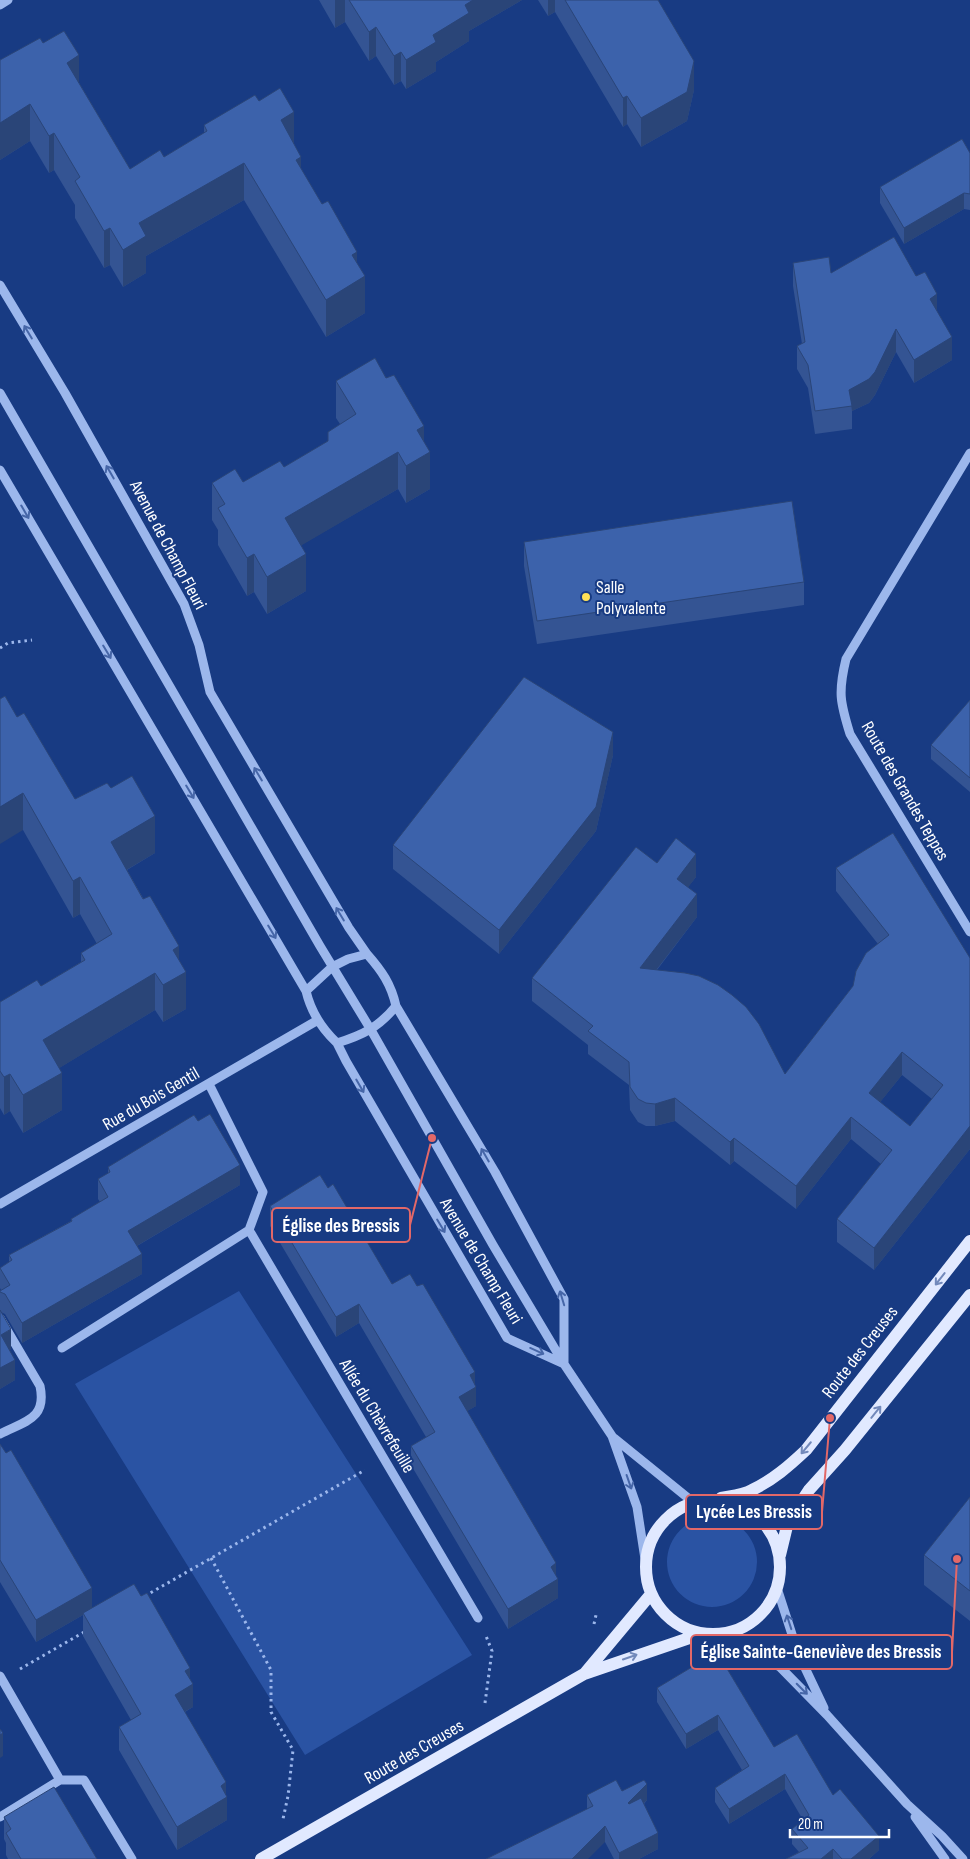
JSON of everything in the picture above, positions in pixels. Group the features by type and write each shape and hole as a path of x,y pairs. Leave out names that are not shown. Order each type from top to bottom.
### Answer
{"main road":[{"name":"Route des Creuses","path":"716,1500 751,1491 784,1471 806,1450 970,1241"},
{"path":"779,1558 788,1522 809,1490 845,1450 970,1295"},
{"path":"716,1500 732,1502 746,1508 768,1529 775,1542 780,1573 777,1588 770,1602 760,1615 748,1624 733,1631 718,1634 701,1634 671,1620 659,1609 650,1594 646,1577 645,1559 650,1540 661,1524 675,1511 693,1502 716,1500"},
{"name":"Route des Creuses","path":"584,1674 650,1594"},
{"name":"Route des Creuses","path":"261,1859 584,1674 701,1634"}],"street":[{"path":"0,5 8,0"},
{"name":"Avenue de Champ Fleuri","path":"0,286 75,410 184,604 199,645 210,692 348,928 379,967 392,989 396,1006 491,1165 564,1299 564,1364"},
{"name":"Avenue de Champ Fleuri","path":"0,393 332,967 371,1030 493,1245 564,1364 612,1436 637,1507 645,1559"},
{"name":"Route des Grandes Teppes","path":"969,926 850,734 840,698 841,677 846,659 970,453"},
{"name":"Avenue de Champ Fleuri","path":"0,470 306,991 310,1006 318,1020 326,1033 337,1042 432,1211 507,1338 564,1364"},
{"path":"306,991 332,967 348,959 367,954"},
{"path":"337,1042 355,1038 371,1030 385,1019 396,1006"},
{"name":"Rue du Bois Gentil","path":"0,1204 318,1020"},
{"path":"62,1348 248,1230 263,1192 209,1084"},
{"name":"Allée du Chèvrefeuille","path":"248,1230 478,1618"},
{"path":"0,1318 40,1386 42,1396 40,1408 34,1416 0,1434"},
{"name":"Avenue de Champ Fleuri","path":"612,1436 693,1502"},
{"path":"777,1588 798,1653 827,1715"},
{"path":"718,1634 780,1667 827,1715 907,1804 942,1836 963,1859"},
{"path":"1,1677 60,1780"},
{"path":"0,1817 60,1780 84,1780 132,1859"},
{"path":"907,1804 945,1859"}],"path":[{"path":"0,648 8,643 32,640"},
{"path":"144,1597 384,1459"},
{"path":"212,1558 272,1670 271,1712 293,1750 288,1796 275,1851"},
{"path":"1,1677 94,1626"},
{"path":"485,1702 492,1651"}],"shaded area":[{"path":"239,1291 472,1655 305,1755 75,1384"},
{"path":"712,1517 729,1521 744,1530 753,1545 757,1562 753,1579 744,1594 729,1603 712,1607 695,1603 680,1594 671,1579 667,1562 671,1545 680,1530 695,1521"}],"building":[{"path":"349,0 473,0 465,5 469,13 433,35 436,42 406,60 401,52 394,56 376,27 369,32"},
{"path":"565,0 658,0 694,61 687,92 641,118 627,96 623,98"},
{"path":"64,31 79,55 67,63 130,169 160,150 164,157 207,131 204,125 255,95 259,101 280,88 294,112 281,120 301,157 296,160 322,204 328,201 357,252 352,255 365,276 326,300 244,163 139,223 146,236 123,250 110,228 104,231 75,181 80,177 54,133 49,136 30,104 0,123 0,60 40,38 43,43"},
{"path":"962,139 970,153 970,194 964,193 904,228 880,187"},
{"path":"894,237 916,276 925,272 937,294 930,299 952,337 914,360 896,329 875,372 869,379 849,390 852,406 815,411 808,365 797,346 805,342 793,263 829,257 831,273"},
{"path":"375,358 386,378 394,375 424,426 417,430 430,452 406,466 398,452 285,518 306,554 267,577 254,554 247,558 218,508 225,504 212,483 235,469 243,482 280,461 284,467 328,441 328,432 356,414 336,381"},
{"path":"792,501 804,582 537,621 524,542"},
{"path":"524,677 613,732 596,807 499,930 393,845"},
{"path":"5,696 17,717 24,713 75,799 107,783 111,788 132,776 155,816 111,842 143,899 150,896 179,946 173,950 186,972 163,985 155,973 43,1040 62,1073 23,1095 10,1074 4,1077 0,1071 0,1002 37,980 41,986 85,960 81,953 112,934 80,877 73,881 23,793 0,807 0,699"},
{"path":"970,700 970,778 931,745"},
{"path":"893,833 970,958 970,1126 874,1248 837,1219 892,1150 851,1117 796,1186 734,1138 730,1142 675,1098 655,1104 646,1103 638,1099 630,1087 629,1062 588,1031 593,1026 532,978 636,847 657,863 676,838 696,854 677,879 697,894 640,968 699,976 718,985 732,995 746,1007 759,1024 785,1074 853,986 856,971 866,953 889,935 836,868","holes":["902,1052 943,1085 910,1126 869,1093"]},
{"path":"210,1114 240,1165 128,1231 142,1254 22,1323 5,1294 0,1292 10,1285 0,1268 12,1260 9,1255 72,1221 71,1219 108,1197 98,1179 110,1172 108,1167 194,1115 198,1121"},
{"path":"320,1175 328,1188 333,1184 392,1284 410,1274 417,1286 423,1284 475,1372 470,1375 476,1387 459,1397 556,1563 551,1567 558,1579 508,1609 411,1446 435,1432 359,1304 336,1317 270,1206"},
{"path":"0,1310 11,1329 1,1335 15,1360 0,1368"},
{"path":"0,1444 6,1453 11,1450 92,1588 36,1620 0,1560"},
{"path":"970,1497 970,1591 924,1555"},
{"path":"134,1584 141,1596 147,1593 190,1668 185,1671 193,1684 175,1695 226,1782 221,1786 227,1797 177,1827 119,1727 141,1714 83,1613"},
{"path":"717,1652 774,1747 797,1734 833,1795 840,1789 879,1836 851,1859 842,1859 833,1849 821,1859 786,1859 808,1848 792,1829 809,1815 785,1774 729,1809 715,1788 749,1766 718,1715 686,1734 657,1688"},
{"path":"616,1780 622,1791 644,1780 647,1784 628,1803 641,1798 658,1833 619,1853 605,1826 572,1859 486,1859 593,1806 587,1795"},
{"path":"54,1787 97,1859 21,1859 6,1833 11,1829 4,1817"}],"place":[{"name":"Salle Polyvalente","path":"586,597"},
{"name":"Église des Bressis","path":"432,1138"},
{"name":"Lycée Les Bressis","path":"830,1418"},
{"name":"Église Sainte-Geneviève des Bressis","path":"957,1559"}]}
